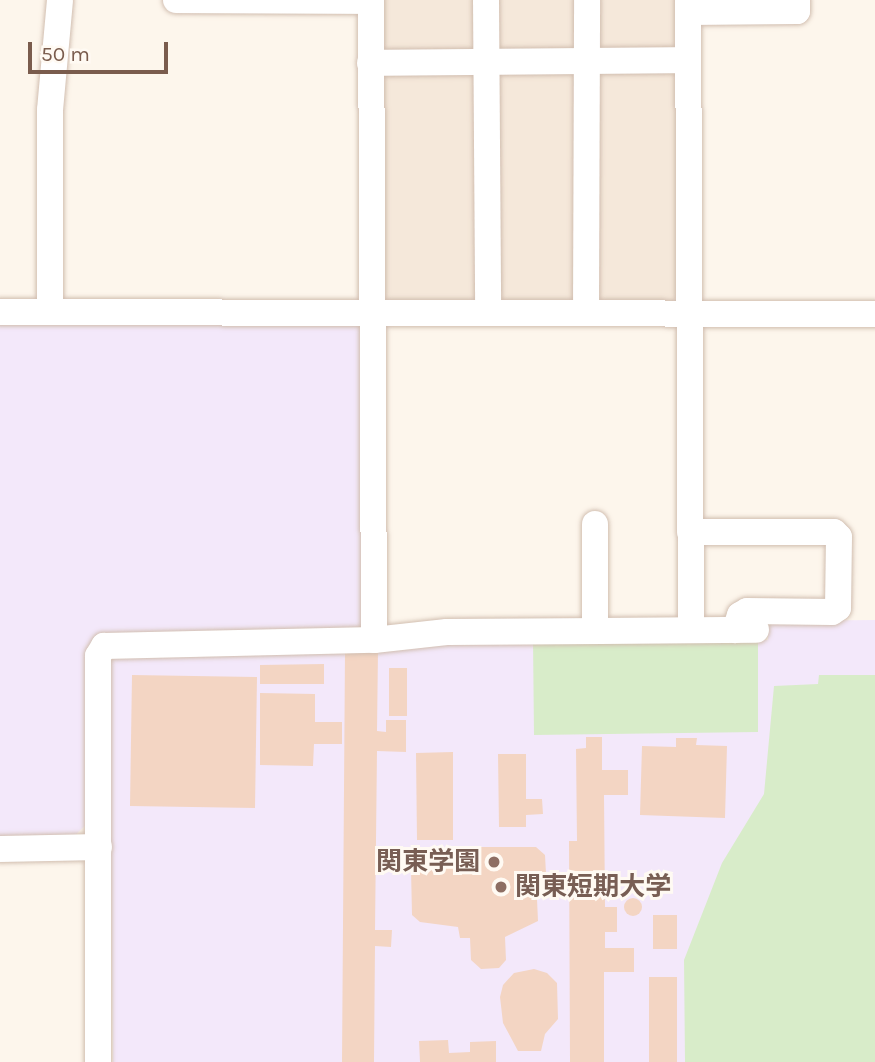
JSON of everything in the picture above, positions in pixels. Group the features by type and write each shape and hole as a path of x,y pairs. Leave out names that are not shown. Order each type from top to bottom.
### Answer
{"street":[{"path":"50,312 50,110 60,0"},
{"path":"176,0 371,0 374,640"},
{"path":"486,0 488,311"},
{"path":"586,312 587,0"},
{"path":"691,631 688,6 797,11 797,0"},
{"path":"370,63 687,60"},
{"path":"0,313 488,311 875,314"},
{"path":"595,524 595,631"},
{"path":"98,1062 98,656 104,646 374,640 447,632 745,630 740,615 747,611 832,612 838,608 839,537 834,532 690,532"},
{"path":"0,849 99,847"}],"shaded area":[{"path":"377,0 779,0 679,4 676,297 671,303 385,303"},
{"path":"363,317 364,634 95,642 87,824 72,838 0,837 0,320"},
{"name":"関東学園","path":"875,620 875,1062 113,1062 109,664 113,651 533,640 768,640 768,621"}],"green space":[{"path":"533,640 758,640 758,732 534,735"},
{"path":"819,675 875,675 875,1062 685,1062 684,960 722,863 764,794 774,686 818,684"}],"building":[{"path":"345,651 378,651 377,731 386,732 386,720 406,720 406,752 377,751 375,930 392,930 391,947 375,946 374,1062 342,1062"},
{"path":"324,664 324,684 260,684 260,665"},
{"path":"389,668 407,668 407,716 389,716"},
{"path":"132,675 257,677 255,808 130,806"},
{"path":"260,693 315,694 315,722 342,722 342,744 314,744 313,766 260,765"},
{"path":"586,737 602,737 602,770 628,770 628,795 604,795 605,907 617,907 617,932 605,932 605,948 634,948 634,972 604,972 604,1062 570,1062 569,841 577,841 576,749 586,748"},
{"path":"676,738 697,738 696,745 727,746 725,818 640,815 642,746 676,747"},
{"path":"453,752 453,840 417,840 416,753"},
{"path":"498,754 526,754 526,799 542,799 543,814 526,815 526,827 499,827"},
{"path":"475,847 536,847 545,855 547,892 537,899 538,921 505,937 506,960 499,968 481,969 471,960 470,938 460,938 458,927 420,922 412,915 411,869 418,859 468,859"},
{"path":"633,898 639,901 642,907 639,913 633,916 627,913 624,907 627,901"},
{"path":"653,915 677,915 677,949 653,949"},
{"path":"534,969 547,973 557,983 558,1019 545,1034 541,1051 518,1051 503,1023 500,997 503,985 514,973"},
{"path":"649,977 677,977 677,1062 649,1062"},
{"path":"448,1040 449,1053 470,1052 470,1042 496,1041 496,1062 420,1062 419,1041"}],"place":[{"name":"関東学園","path":"494,862"},
{"name":"関東短期大学","path":"501,887"}]}
